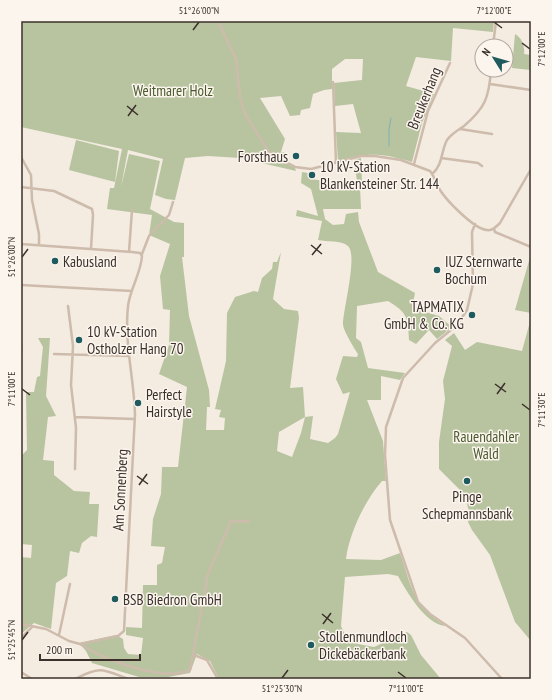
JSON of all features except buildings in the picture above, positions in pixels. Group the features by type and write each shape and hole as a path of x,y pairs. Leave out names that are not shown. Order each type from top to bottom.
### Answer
{"street":[{"path":"218,21 236,59 242,108 269,152 285,163 302,169 315,169 367,156 401,160 414,164 432,174 437,186 448,201 482,229 494,229 495,232 531,247"},
{"path":"494,38 496,21"},
{"name":"Breukerhang","path":"414,164 428,111 450,63"},
{"path":"432,174 437,170 448,139 481,110 487,98 490,78"},
{"path":"333,82 336,163"},
{"path":"490,84 531,90"},
{"path":"460,129 492,134"},
{"path":"21,157 30,172 33,205 39,234 39,245"},
{"path":"441,158 478,163 482,166"},
{"path":"494,229 507,213 531,169"},
{"path":"21,187 54,191 92,209 91,249"},
{"name":"Am Sonnenberg","path":"80,644 118,636 124,631 134,420 134,399 128,356 128,308 142,254 149,236 169,215 173,202"},
{"path":"129,252 132,210"},
{"path":"475,224 472,232 473,284 467,310 457,325 436,343 403,378 386,427 385,455 390,520 418,602 430,614 465,638 502,679"},
{"path":"21,244 142,254"},
{"path":"21,285 132,291"},
{"path":"68,306 74,355 71,392 76,428 75,469"},
{"path":"21,345 21,352"},
{"path":"54,354 128,356"},
{"path":"75,417 134,420"},
{"path":"21,624 46,629 69,642 80,644 140,670 158,673 186,672 190,670 194,655 199,615 208,574 231,521 249,521"},
{"path":"59,635 70,584"},
{"path":"21,638 32,627"},
{"path":"194,655 207,660 218,679"},
{"path":"75,679 93,670 100,669 128,679"},
{"path":"21,672 32,679"}],"green space":[{"name":"Weitmarer Holz","path":"21,21 494,21 493,32 453,28 451,61 416,57 406,86 434,94 422,123 412,162 383,155 358,156 338,161 336,132 361,133 353,104 335,106 334,83 362,80 363,59 345,59 332,69 332,89 313,94 310,108 301,110 300,115 290,116 281,96 260,98 285,139 281,152 286,153 285,156 279,154 278,157 294,165 296,171 240,158 208,156 185,158 175,200 166,199 155,195 163,159 128,150 121,187 129,154 160,161 150,209 174,222 184,223 184,257 182,257 189,316 209,390 210,407 207,407 206,430 224,430 225,418 219,417 221,410 215,409 226,361 227,313 235,297 254,291 258,292 262,278 272,269 273,262 277,262 281,252 273,299 284,309 298,311 299,318 290,388 303,387 305,417 313,416 310,439 328,443 338,434 350,392 343,394 336,379 343,356 357,357 358,354 343,327 351,271 351,251 348,246 342,243 318,240 322,221 296,216 297,210 318,216 311,189 301,183 302,172 308,173 309,179 346,183 348,187 360,186 361,209 323,209 325,219 333,225 344,224 346,214 358,212 359,222 378,272 415,293 412,308 439,316 452,327 437,339 429,330 416,344 409,340 406,317 395,305 388,301 357,306 356,338 361,342 368,368 405,373 400,380 381,376 381,400 367,400 383,441 386,481 382,481 364,507 350,539 346,559 381,560 400,553 411,586 420,603 435,619 446,626 431,620 424,614 412,599 398,576 388,574 345,577 341,626 346,637 358,644 374,647 407,632 411,635 421,655 441,679 219,679 210,661 197,654 190,673 168,677 139,677 92,663 86,651 79,643 116,635 123,639 124,648 128,654 141,655 143,638 126,635 126,627 142,628 143,585 157,585 157,565 162,563 165,547 151,546 153,519 161,494 162,467 178,467 187,387 159,374 169,345 170,310 163,309 160,276 170,244 149,235 152,215 107,209 110,188 114,188 122,149 21,127","holes":["305,417 292,457 277,451 279,432"]},
{"path":"515,34 522,42 524,54 531,55 531,70 514,68"},
{"path":"76,140 119,151 115,182 69,170"},
{"path":"361,158 362,181 360,182 357,181 354,160"},
{"path":"531,254 531,313 515,310"},
{"name":"Rauendahler Wald","path":"531,318 531,641 515,622 490,555 468,522 470,514 461,491 439,469 439,442 445,399 443,381 452,346 445,340 454,333 465,350 477,342 522,351"},
{"path":"38,338 50,338 46,396 56,416 48,417 43,460 54,461 54,475 74,491 90,492 89,504 99,504 97,537 91,536 82,543 79,553 70,551 67,576 56,583 51,629 34,623 21,634 21,557 31,558 32,545 21,544 21,456 27,450 26,392 34,392 37,377 40,376 43,347"}],"waterway":[{"path":"389,146 389,129 391,118"}],"place":[{"name":"Forsthaus","path":"296,156"},
{"name":"10 kV-Station Blankensteiner Str. 144","path":"312,175"},
{"name":"Kabusland","path":"55,261"},
{"name":"IUZ Sternwarte Bochum","path":"437,270"},
{"name":"TAPMATIX GmbH & Co. KG","path":"472,315"},
{"name":"10 kV-Station Ostholzer Hang 70","path":"79,340"},
{"name":"Perfect Hairstyle","path":"138,403"},
{"name":"Pinge Schepmannsbank","path":"467,481"},
{"name":"BSB Biedron GmbH","path":"115,599"},
{"name":"Stollenmundloch Dickebäckerbank","path":"311,645"}]}
